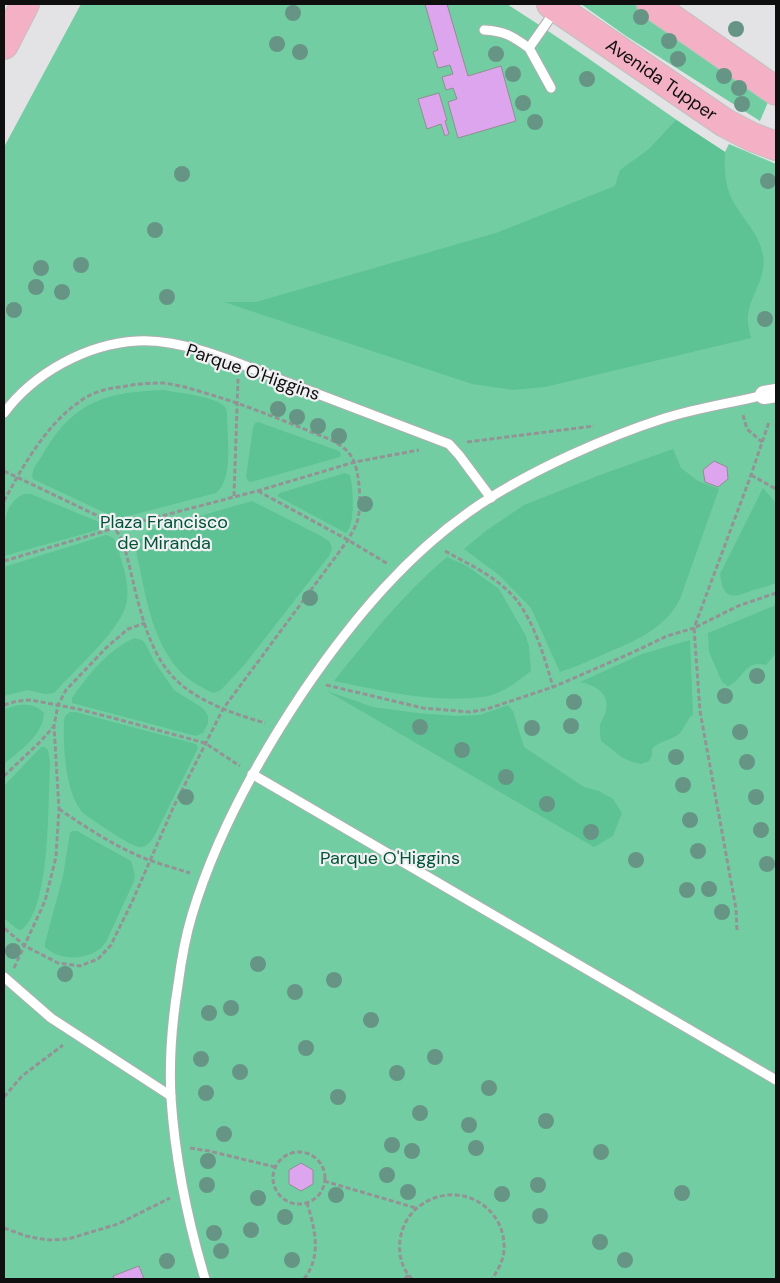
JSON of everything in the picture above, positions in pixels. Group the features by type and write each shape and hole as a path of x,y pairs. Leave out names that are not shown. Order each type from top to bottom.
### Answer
{"main road":[{"path":"4,45 25,4"},
{"path":"651,4 776,91"},
{"name":"Avenida Tupper","path":"554,6 725,123 752,137 776,146"}],"lane":[{"path":"529,48 554,6"},
{"path":"484,30 499,31 529,48 551,88"},
{"name":"Parque O'Higgins","path":"4,413 20,395 40,378 77,356 103,346 137,341 159,342 198,350 240,364 449,444 490,498"},
{"path":"205,1279 184,1191 171,1096 173,1023 181,963 191,916 231,816 252,774 280,727 310,681 348,629 399,571 451,525 490,498 542,470 596,444 629,431 667,418 770,394"},
{"path":"252,774 776,1080"},
{"path":"6,978 51,1018 171,1096"}],"path":[{"path":"234,496 240,364"},
{"path":"4,501 50,428 86,397 108,389 136,384 163,383 186,387 237,403 340,445 351,455 355,462 360,491 358,521 348,540 223,708 110,946 98,960 80,966 58,963 25,946 4,928"},
{"path":"740,400 747,429 762,442"},
{"path":"737,930 736,909 700,711 694,628 769,422"},
{"path":"4,561 115,528 258,491 355,462 449,444 598,426"},
{"path":"4,471 96,515 115,528 123,542 150,637 160,657 176,679 190,691 223,708 280,727"},
{"path":"751,475 776,489"},
{"path":"258,491 348,540 399,571"},
{"path":"430,543 482,572 508,590 522,610 536,638 553,687"},
{"path":"310,681 423,708 470,712 487,709 553,687 667,636 694,628 738,606 776,593"},
{"path":"6,978 25,946 45,901 54,871 58,809 54,726 58,705 66,690 107,647 128,629 146,623"},
{"path":"4,705 17,701 31,700 58,705 205,743 252,774"},
{"path":"4,776 54,726"},
{"path":"58,809 113,843 150,860 205,878"},
{"path":"4,1097 22,1076 75,1035"},
{"path":"177,1147 209,1151 275,1167"},
{"path":"293,1153 310,1155 321,1165 324,1181 319,1194 307,1203 292,1204 279,1196 273,1182 275,1167 280,1161 293,1153"},
{"path":"324,1181 416,1208"},
{"path":"4,1228 47,1240 68,1240 118,1224 184,1191"},
{"path":"412,1279 402,1262 399,1248 407,1220 416,1208 429,1199 444,1194 460,1194 475,1199 488,1208 498,1221 503,1236 504,1252 500,1267 492,1279"},
{"path":"304,1279 311,1270 316,1244 307,1203"},
{"path":"405,1279 408,1275"}],"green space":[{"name":"Parque O'Higgins","path":"81,4 507,4 725,152 729,144 776,164 776,1279 4,1279 4,147"},
{"path":"581,4 634,4 709,61 768,102 760,121 626,36"},
{"path":"676,120 725,152 726,177 730,196 761,247 764,263 763,271 748,315 751,338 545,387 513,390 472,384 224,302 256,302 496,233 615,186 620,170 649,149"},
{"path":"164,390 214,400 225,407 227,413 227,467 222,486 216,493 116,518 33,479 35,467 53,438 65,423 78,412 107,398 143,391"},
{"path":"258,422 339,451 340,457 251,482 248,481 246,477 253,428 255,423"},
{"path":"673,449 681,468 698,481 719,489 680,599 673,611 654,629 631,642 560,672 531,608 499,575 464,549 487,530 524,505"},
{"path":"345,473 350,475 353,505 351,521 346,533 277,496 280,493"},
{"path":"763,488 776,503 776,583 740,595 730,595 726,593 721,583 720,574"},
{"path":"24,494 31,494 99,522 102,526 98,530 4,556 4,529 7,512 16,499"},
{"name":"Plaza Francisco de Miranda","path":"252,501 321,536 330,542 332,549 329,556 245,664 221,690 213,693 186,677 178,669 163,646 149,609 137,558 137,547 144,535 151,530"},
{"path":"106,535 113,538 117,544 127,584 127,600 124,611 117,623 97,649 54,693 45,694 27,690 4,696 4,567"},
{"path":"447,557 467,566 499,589 526,636 531,671 497,693 487,696 455,699 420,697 334,681 402,600"},
{"path":"776,605 776,653 766,665 759,664 749,667 738,679 728,686 722,682 709,652 708,633"},
{"path":"134,638 145,643 154,661 174,690 205,711 208,716 208,723 203,733 196,736 72,703 72,698 99,664 115,649"},
{"path":"690,640 693,714 678,735 658,744 652,749 649,761 641,764 623,758 601,741 600,725 607,705 606,699 596,688 580,682 642,654"},
{"path":"327,691 373,707 417,713 456,716 480,715 508,705 513,711 524,747 584,787 599,791 613,799 622,813 613,836 594,847"},
{"path":"18,705 29,705 38,708 44,713 43,721 35,736 4,764 4,709"},
{"path":"70,712 196,744 198,748 156,833 147,845 142,847 131,844 84,814 78,806 66,770 64,720 65,716"},
{"path":"41,747 45,747 48,750 50,762 46,852 38,901 31,919 21,930 4,918 4,786"},
{"path":"77,831 131,861 135,875 106,942 94,953 86,956 68,957 52,952 45,947 45,943 63,876 70,833"}],"building":[{"path":"425,4 447,4 468,76 501,66 516,121 458,138 448,102 457,99 453,88 446,90 442,77 453,74 450,65 438,68 433,52 438,50"},
{"path":"439,93 449,134 445,136 441,124 427,129 418,99"},
{"path":"714,461 727,467 728,479 718,487 705,482 703,470"},
{"path":"301,1163 313,1170 313,1184 301,1191 289,1184 289,1170"},
{"path":"139,1266 144,1279 114,1279 113,1276"}]}
